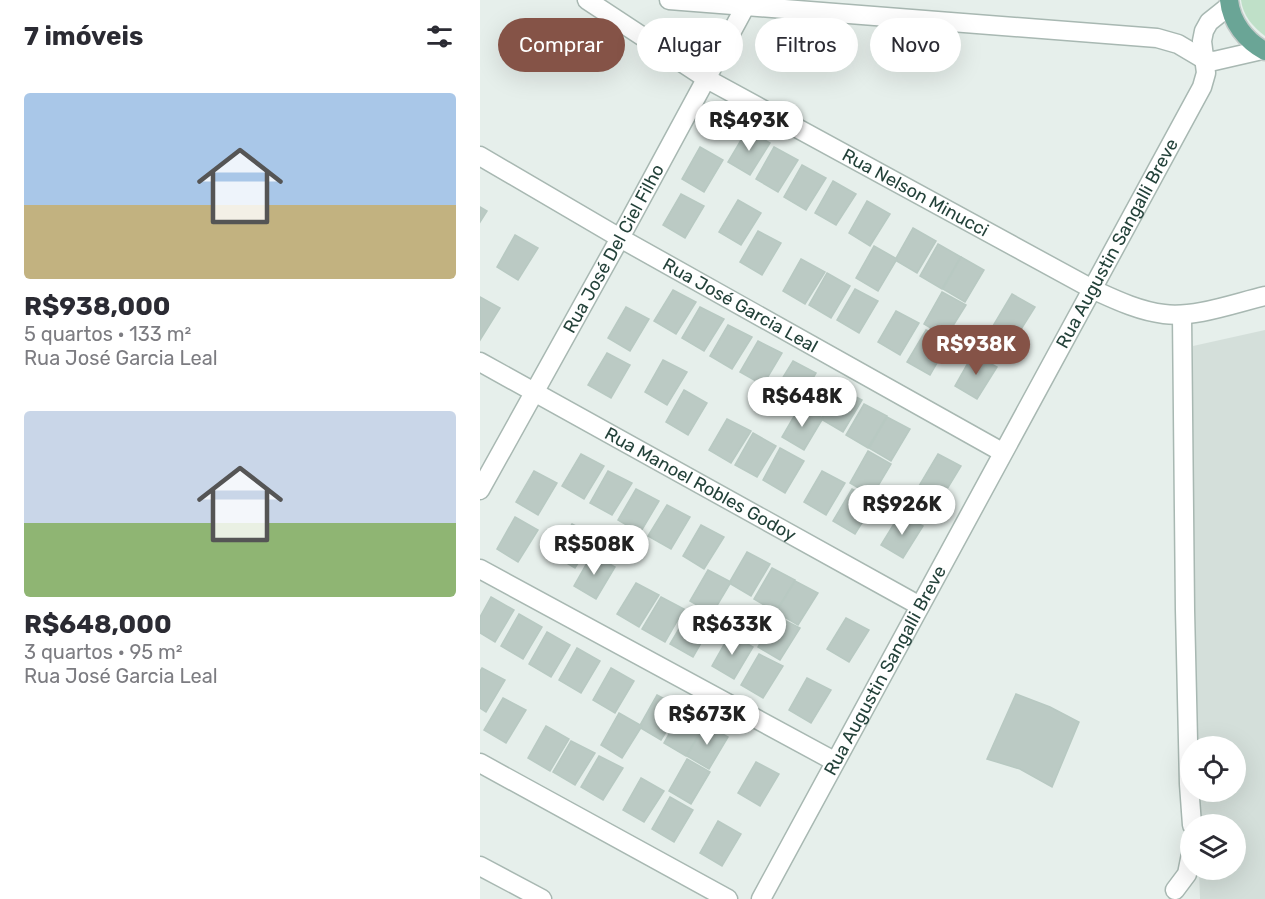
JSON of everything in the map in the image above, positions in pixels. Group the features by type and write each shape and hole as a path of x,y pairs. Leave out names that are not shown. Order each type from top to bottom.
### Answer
{"main road":[{"path":"1229,3 1236,24 1247,38 1264,50"}],"street":[{"name":"Rua Nelson Minucci","path":"587,0 707,79 1094,290 1130,306 1163,314 1182,315 1265,296"},
{"path":"669,0 1157,38 1178,44 1205,60 1223,60 1264,50"},
{"name":"Rua Augustin Sangalli Breve","path":"761,899 1002,452 1094,290 1202,87 1206,73 1202,40 1204,31 1209,22 1229,3"},
{"name":"Rua José Del Ciel Filho","path":"480,489 745,7"},
{"name":"Rua José Garcia Leal","path":"480,156 620,238 1002,452"},
{"path":"1182,315 1185,610 1191,814"},
{"name":"Rua Manoel Robles Godoy","path":"480,362 920,606"},
{"path":"480,569 834,761"},
{"path":"480,763 728,899"},
{"path":"480,866 542,899"},
{"path":"1175,890 1182,880"}],"shaded area":[{"path":"1265,330 1265,899 1200,899 1199,880 1246,880 1246,814 1196,814 1196,802 1246,802 1246,736 1193,736 1191,528 1193,346"}],"green space":[{"path":"1241,0 1265,0 1265,36 1249,21"}],"building":[{"path":"747,130 770,143 750,175 728,162"},
{"path":"700,147 723,160 704,192 682,179"},
{"path":"774,147 798,160 778,192 756,179"},
{"path":"802,165 826,178 806,210 784,197"},
{"path":"833,181 856,194 836,225 815,213"},
{"path":"681,194 704,206 685,238 663,225"},
{"path":"738,200 761,213 741,245 719,232"},
{"path":"867,201 890,214 870,246 849,233"},
{"path":"480,207 487,211 480,222"},
{"path":"913,228 936,241 917,273 895,260"},
{"path":"758,231 781,243 762,275 740,262"},
{"path":"515,235 538,248 518,280 497,267"},
{"path":"938,244 961,257 942,289 920,276"},
{"path":"874,246 897,259 878,291 856,278"},
{"path":"961,257 984,270 965,302 943,289"},
{"path":"801,259 825,272 805,304 783,291"},
{"path":"827,273 850,286 831,318 809,305"},
{"path":"855,289 878,301 859,333 837,320"},
{"path":"673,290 696,302 676,334 654,321"},
{"path":"942,292 966,305 946,337 924,324"},
{"path":"1012,294 1035,307 1015,339 993,326"},
{"path":"480,297 500,308 480,340"},
{"path":"626,307 649,319 630,351 608,338"},
{"path":"700,307 724,319 704,351 682,338"},
{"path":"896,311 919,323 900,355 878,342"},
{"path":"728,325 752,337 732,369 710,356"},
{"path":"926,330 949,342 930,375 907,362"},
{"path":"758,341 782,353 763,385 740,372"},
{"path":"607,353 630,365 611,398 588,385"},
{"path":"973,354 997,367 977,399 955,386"},
{"path":"663,360 687,372 667,405 645,392"},
{"path":"793,361 816,373 797,405 774,392"},
{"path":"839,388 862,400 843,432 821,419"},
{"path":"684,390 707,403 688,435 666,422"},
{"path":"864,404 887,416 868,448 846,435"},
{"path":"800,406 823,418 804,450 782,437"},
{"path":"887,417 910,429 891,461 869,448"},
{"path":"727,419 751,431 731,463 709,450"},
{"path":"753,433 776,446 757,477 735,465"},
{"path":"780,448 804,461 785,493 763,480"},
{"path":"868,451 891,464 872,496 850,483"},
{"path":"581,454 604,466 584,499 562,486"},
{"path":"938,454 961,466 941,499 919,486"},
{"path":"534,471 557,483 538,515 516,502"},
{"path":"608,471 632,483 612,515 590,503"},
{"path":"822,471 845,483 826,515 804,502"},
{"path":"636,489 659,501 640,533 618,520"},
{"path":"852,489 875,502 855,534 833,521"},
{"path":"667,505 690,517 671,549 648,536"},
{"path":"900,514 923,526 903,558 881,545"},
{"path":"515,517 538,530 518,562 497,549"},
{"path":"572,524 595,536 575,568 553,555"},
{"path":"701,525 724,537 704,569 683,556"},
{"path":"747,552 770,564 751,596 729,583"},
{"path":"592,554 615,567 596,599 574,586"},
{"path":"772,568 795,580 776,612 754,599"},
{"path":"708,570 731,582 712,614 690,601"},
{"path":"795,581 818,593 798,625 776,612"},
{"path":"636,583 659,595 639,627 617,614"},
{"path":"491,597 514,610 495,642 480,633 480,617"},
{"path":"661,597 684,609 665,642 642,629"},
{"path":"689,612 712,624 693,657 670,644"},
{"path":"519,614 542,627 523,659 501,646"},
{"path":"776,616 800,628 780,660 758,647"},
{"path":"846,618 869,630 849,662 827,649"},
{"path":"547,632 570,645 551,677 529,664"},
{"path":"730,634 753,647 734,679 712,666"},
{"path":"577,648 600,661 581,693 559,680"},
{"path":"759,654 783,666 763,698 741,685"},
{"path":"482,668 505,680 486,712 480,708 480,671"},
{"path":"611,668 634,681 615,713 593,700"},
{"path":"807,678 831,690 811,723 789,710"},
{"path":"1016,694 1050,707 1079,722 1052,787 1020,769 987,759"},
{"path":"657,695 681,708 661,740 639,727"},
{"path":"503,698 526,710 506,743 484,730"},
{"path":"682,711 706,724 686,756 664,743"},
{"path":"619,713 642,726 622,758 601,745"},
{"path":"705,724 728,737 709,769 687,756"},
{"path":"546,726 569,739 550,771 528,758"},
{"path":"571,741 595,753 575,785 553,772"},
{"path":"599,756 623,768 603,800 581,787"},
{"path":"687,759 710,772 691,804 669,791"},
{"path":"756,762 779,774 760,806 738,793"},
{"path":"641,778 664,791 644,822 623,810"},
{"path":"670,797 693,810 674,842 652,829"},
{"path":"718,821 741,834 722,866 700,853"}]}
